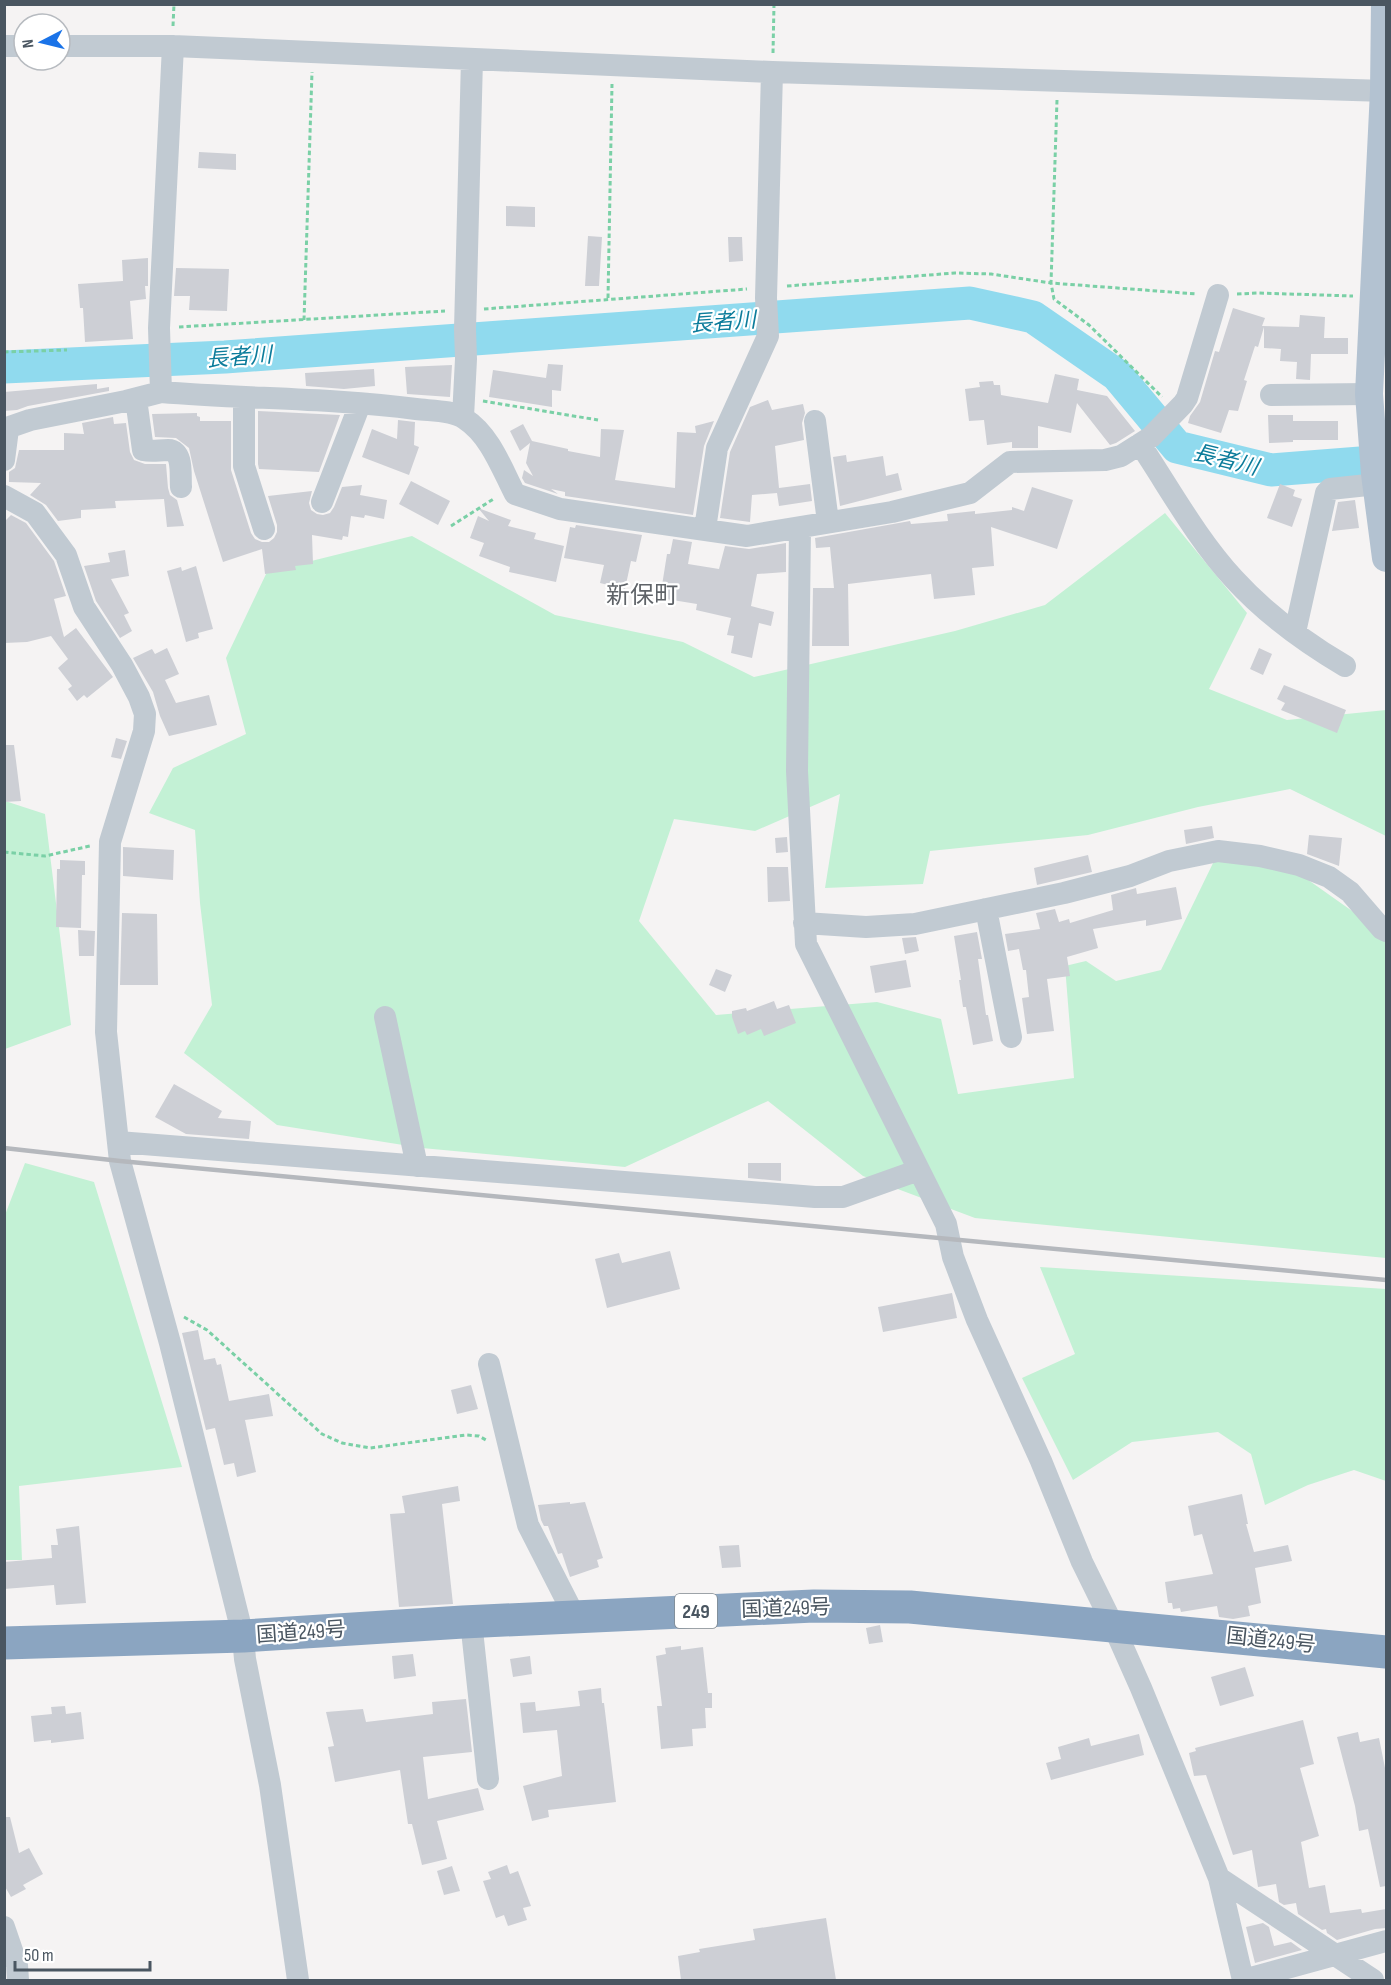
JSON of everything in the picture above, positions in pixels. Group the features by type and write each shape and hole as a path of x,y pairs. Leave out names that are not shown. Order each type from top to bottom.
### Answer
{"highway":[{"name":"国道249号","path":"7,1647 243,1636 471,1621 814,1606 910,1607 1386,1652"}],"main road":[{"path":"1385,4 1380,297 1369,394 1386,558"}],"street":[{"path":"72,46 172,46 772,72 1385,91"},
{"path":"161,384 159,338 172,46"},
{"path":"472,59 463,407 500,463 515,494 560,509 747,536 892,512 969,493 1010,462 1105,460 1121,456 1145,441 1174,414 1187,398 1218,296"},
{"path":"705,529 717,448 768,336 766,293 772,72"},
{"path":"4,460 6,429 30,420 136,399 161,384 244,398 360,404 450,413 463,407"},
{"path":"1271,395 1369,394"},
{"path":"244,398 244,466 264,529"},
{"path":"136,399 143,450 172,450 177,453 180,460 181,488"},
{"path":"322,502 360,404"},
{"path":"815,421 828,522"},
{"path":"1145,441 1203,540 1234,579 1295,632 1345,666"},
{"path":"1295,632 1326,493 1330,489 1375,469"},
{"path":"4,496 34,513 66,555 84,606 122,665 140,697 145,714 144,731 110,842 106,1032 120,1161 159,1303 243,1636 245,1659 270,1785 298,1980"},
{"path":"800,528 797,771 806,944 945,1224 953,1257 977,1320 1041,1461 1082,1562 1113,1625 1219,1878 1243,1980 1338,1956 1386,1941"},
{"path":"804,923 866,927 915,924 1064,893 1130,876 1168,861 1218,851 1260,856 1299,865 1329,877 1350,892 1386,931"},
{"path":"986,909 1011,1037"},
{"path":"385,1017 417,1166"},
{"path":"118,1142 815,1197 843,1197 919,1170"},
{"path":"489,1364 528,1525 575,1617"},
{"path":"471,1621 488,1779"},
{"path":"1219,1878 1373,1980"},
{"path":"4,1927 17,1965 18,1980"}],"path":[{"path":"772,72 774,4"},
{"path":"304,320 312,52"},
{"path":"608,298 612,65"},
{"path":"1058,81 1051,283 1054,299 1089,325 1174,414"},
{"path":"159,338 304,320 465,320 608,298 766,293 955,273 991,274 1051,283 1218,296 1258,293 1380,297"},
{"path":"4,352 67,350"},
{"path":"463,407 598,420"},
{"path":"451,526 512,488"},
{"path":"4,852 45,856 110,842"},
{"path":"159,1303 207,1330 322,1434 342,1443 370,1448 466,1435 479,1436 488,1441 507,1439"}],"green space":[{"path":"1165,513 1247,613 1209,689 1287,720 1386,710 1386,836 1290,789 1198,807 1088,835 930,851 923,884 825,888 840,794 755,831 674,819 639,921 716,1015 877,1002 941,1019 958,1094 1074,1078 1065,966 1086,961 1116,981 1161,970 1215,859 1280,860 1386,935 1386,1258 975,1218 863,1176 768,1101 625,1167 422,1148 277,1125 184,1053 212,1005 200,903 195,830 149,813 173,768 246,734 226,658 267,572 412,536 555,615 683,642 754,677 955,631 1045,605"},
{"path":"5,801 45,814 71,1025 5,1049"},
{"path":"25,1163 94,1182 182,1467 19,1486 22,1560 5,1560 5,1215"},
{"path":"1040,1267 1386,1289 1386,1481 1354,1470 1308,1485 1265,1505 1251,1454 1218,1432 1132,1442 1073,1480 1022,1378 1075,1354"}],"building":[{"path":"199,152 236,154 236,170 198,168"},
{"path":"506,206 535,207 535,227 506,226"},
{"path":"588,236 602,237 599,286 585,286"},
{"path":"728,237 742,237 743,261 729,262"},
{"path":"148,258 146,299 130,301 133,339 85,342 83,308 80,308 78,284 123,281 122,260"},
{"path":"176,268 229,269 227,311 189,310 190,296 174,296"},
{"path":"1233,308 1265,318 1262,326 1299,327 1300,315 1325,317 1324,338 1348,338 1348,354 1311,354 1310,380 1296,379 1297,362 1280,361 1281,349 1264,348 1264,327 1244,380 1247,381 1238,411 1229,410 1221,433 1188,423 1200,402 1215,351 1219,352"},
{"path":"548,364 563,365 561,391 552,390 552,407 489,397 493,370 546,378"},
{"path":"452,365 450,397 407,394 405,367"},
{"path":"374,369 375,386 344,389 306,386 305,373"},
{"path":"1055,374 1079,379 1077,390 1107,396 1135,431 1110,445 1077,403 1071,433 1038,426 1038,448 1012,448 1012,442 987,445 984,420 969,421 965,389 980,387 979,382 993,381 994,385 1000,385 1001,395 1048,403"},
{"path":"97,384 97,389 109,387 109,391 4,411 4,392"},
{"path":"768,400 772,410 803,404 804,440 775,446 779,488 810,484 812,501 779,506 777,493 752,495 750,522 720,518 730,452 750,407"},
{"path":"258,411 340,415 319,472 259,469"},
{"path":"197,413 200,421 231,421 231,470 251,533 255,539 269,542 277,532 268,496 312,491 309,503 311,510 323,515 330,513 342,487 362,485 360,495 387,500 384,519 365,515 364,518 351,516 348,537 343,536 342,540 312,535 313,564 295,566 296,570 265,574 262,549 223,562 189,448 176,438 155,437 152,414"},
{"path":"1268,415 1293,415 1293,421 1338,421 1338,440 1293,440 1293,442 1269,443"},
{"path":"113,417 114,424 126,423 130,452 134,460 145,464 166,464 170,495 177,500 184,526 167,527 164,499 115,501 116,508 81,510 81,518 58,521 46,505 30,495 41,483 9,482 9,472 15,468 19,450 64,450 64,433 84,434 82,423"},
{"path":"398,420 415,422 414,445 419,447 409,475 362,457 372,429 397,439"},
{"path":"714,421 704,446 693,515 565,496 565,492 551,489 558,494 525,483 522,478 524,470 533,476 526,463 530,443 520,451 510,431 523,424 532,441 600,457 601,429 624,430 615,480 675,488 677,432 696,433 695,426"},
{"path":"846,455 847,462 883,456 886,476 898,473 902,490 840,506 833,457"},
{"path":"411,481 450,501 438,525 399,504"},
{"path":"1280,484 1295,490 1293,496 1302,499 1292,527 1267,518"},
{"path":"1032,487 1073,500 1057,549 991,527 994,566 972,568 975,595 934,599 931,574 848,584 849,646 812,646 813,588 834,588 830,547 816,548 815,538 910,521 911,524 948,521 947,514 975,511 975,514 1012,510 1012,507 1024,511"},
{"path":"1355,500 1359,528 1332,531 1338,502"},
{"path":"478,508 511,520 508,526 536,533 534,539 564,546 556,582 509,572 510,567 479,556 484,543 470,538 478,516 489,521"},
{"path":"11,515 26,523 54,561 66,596 54,599 64,637 76,628 113,677 87,698 84,695 77,701 68,689 72,686 58,668 68,659 51,636 27,642 4,643 4,522"},
{"path":"576,525 642,535 636,562 631,561 625,589 600,583 604,565 564,558 570,527 575,528"},
{"path":"673,539 692,542 688,564 719,569 725,546 749,549 786,543 786,572 757,574 751,606 774,612 771,626 759,623 752,658 731,653 734,636 727,635 731,618 696,610 697,604 660,598 667,554 670,554"},
{"path":"125,550 129,576 111,579 129,613 124,615 132,631 120,638 96,601 84,566 110,562 108,553"},
{"path":"196,566 213,629 198,633 199,638 186,642 167,571 181,567 182,571"},
{"path":"167,648 179,674 165,680 176,703 209,695 217,725 169,736 153,692 133,658 152,649 155,654"},
{"path":"1259,648 1272,654 1263,675 1250,669"},
{"path":"1284,685 1346,710 1337,733 1281,710 1285,703 1277,699"},
{"path":"116,738 127,741 121,759 111,757"},
{"path":"4,745 14,745 21,801 4,802"},
{"path":"1212,826 1214,838 1186,844 1184,830"},
{"path":"1309,835 1342,838 1339,866 1307,854"},
{"path":"787,837 788,852 776,853 775,838"},
{"path":"123,847 174,850 173,880 123,876"},
{"path":"1088,855 1092,872 1037,885 1034,868"},
{"path":"60,860 85,861 85,875 82,875 81,928 56,927 57,869 60,869"},
{"path":"767,867 788,867 790,901 768,902"},
{"path":"1176,887 1182,919 1146,926 1146,920 1093,929 1098,948 1067,957 1070,976 1047,979 1054,1031 1027,1034 1022,998 1029,997 1026,970 1023,970 1019,949 1008,951 1005,934 1040,929 1036,913 1055,909 1059,922 1069,919 1070,923 1113,910 1111,895 1136,888 1137,894"},
{"path":"122,913 157,914 158,985 120,985"},
{"path":"78,930 95,931 94,956 79,956"},
{"path":"977,932 982,959 978,959 986,1015 988,1015 993,1041 973,1045 966,1007 963,1007 954,936"},
{"path":"916,937 919,951 905,954 902,938"},
{"path":"906,960 911,987 875,993 870,966"},
{"path":"716,969 732,975 725,992 709,985"},
{"path":"774,1001 777,1009 789,1005 796,1023 764,1036 761,1029 747,1035 745,1031 738,1034 732,1011 746,1008 747,1011"},
{"path":"174,1084 222,1111 218,1118 251,1121 249,1139 186,1134 155,1117"},
{"path":"748,1163 781,1163 781,1181 748,1178"},
{"path":"670,1251 680,1289 607,1308 595,1259 619,1253 622,1263"},
{"path":"952,1293 957,1318 883,1332 878,1307"},
{"path":"198,1330 204,1360 215,1358 217,1365 221,1364 229,1401 269,1394 273,1416 245,1420 256,1472 237,1477 234,1463 224,1465 215,1428 206,1430 182,1333"},
{"path":"471,1385 478,1409 457,1414 451,1390"},
{"path":"458,1486 460,1501 442,1504 453,1604 399,1607 390,1514 405,1513 402,1496"},
{"path":"1242,1494 1248,1524 1246,1524 1254,1552 1288,1545 1292,1561 1255,1568 1261,1603 1248,1606 1250,1616 1233,1619 1219,1617 1217,1606 1181,1612 1180,1608 1173,1609 1172,1603 1168,1603 1165,1582 1213,1574 1202,1534 1194,1536 1188,1506"},
{"path":"570,1502 570,1504 585,1502 603,1558 597,1560 599,1567 570,1577 562,1553 558,1554 548,1526 544,1526 541,1520 538,1505"},
{"path":"79,1526 86,1603 56,1605 54,1585 4,1589 4,1562 52,1558 51,1545 58,1545 56,1529"},
{"path":"739,1545 741,1567 722,1568 719,1546"},
{"path":"880,1625 883,1642 869,1644 866,1628"},
{"path":"681,1646 681,1650 703,1647 708,1693 712,1693 712,1708 705,1708 706,1728 692,1729 693,1746 661,1749 657,1706 662,1706 656,1656 666,1654 665,1648"},
{"path":"413,1654 416,1676 394,1679 392,1656"},
{"path":"530,1656 532,1674 513,1677 510,1659"},
{"path":"1245,1667 1254,1696 1220,1706 1211,1677"},
{"path":"601,1688 616,1802 548,1810 549,1817 532,1821 523,1786 562,1776 557,1730 523,1733 520,1703 535,1702 536,1711 580,1706 578,1691"},
{"path":"466,1699 472,1752 423,1757 428,1799 478,1788 484,1810 437,1821 447,1859 422,1865 412,1824 408,1824 400,1770 335,1782 328,1747 334,1746 326,1712 363,1709 366,1722 433,1714 432,1702"},
{"path":"65,1706 66,1714 81,1712 84,1739 51,1743 51,1740 34,1742 31,1716 52,1714 51,1707"},
{"path":"1303,1720 1314,1764 1300,1768 1319,1836 1301,1842 1309,1888 1325,1885 1330,1913 1361,1909 1362,1913 1386,1909 1386,1928 1337,1940 1327,1933 1326,1929 1322,1930 1298,1914 1296,1903 1284,1905 1279,1902 1276,1884 1258,1887 1252,1850 1233,1855 1206,1775 1194,1776 1189,1753 1196,1751 1195,1748"},
{"path":"1358,1732 1360,1742 1379,1738 1386,1773 1386,1886 1380,1887 1368,1829 1359,1831 1355,1806 1337,1737"},
{"path":"1139,1734 1144,1755 1051,1780 1046,1763 1061,1759 1058,1747 1089,1738 1091,1746"},
{"path":"4,1817 10,1817 19,1853 29,1848 43,1874 23,1885 26,1889 11,1897 4,1885"},
{"path":"507,1865 510,1874 518,1871 531,1906 523,1908 527,1920 508,1926 504,1915 496,1918 483,1881 491,1879 488,1872"},
{"path":"452,1866 460,1891 444,1895 437,1871"},
{"path":"826,1918 836,1980 681,1980 678,1956 700,1952 699,1949 755,1940 753,1929"},
{"path":"1263,1923 1269,1927 1274,1946 1291,1942 1302,1950 1255,1963 1246,1927"}],"waterway":[{"name":"長者川","path":"4,367 225,357 970,303 1033,317 1117,375 1177,447 1271,470 1386,461"}],"railway":[{"path":"4,1148 120,1161 1386,1280"}],"district":[{"name":"新保町","path":"642,595"}]}
